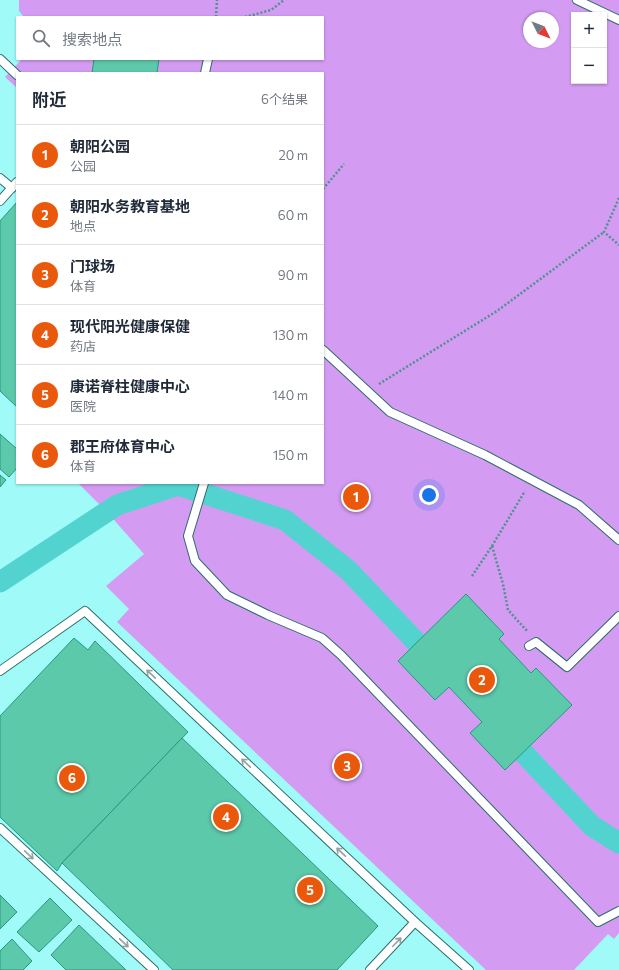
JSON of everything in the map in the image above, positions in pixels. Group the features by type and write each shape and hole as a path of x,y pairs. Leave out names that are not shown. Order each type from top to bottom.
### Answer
{"lane":[{"path":"577,0 619,20"},
{"path":"0,59 16,74"},
{"path":"205,72 208,60"},
{"path":"0,178 14,185 0,201"},
{"path":"324,351 390,412 485,455 578,506 619,540"},
{"path":"204,484 188,536 195,561 227,595 268,615 322,638 341,655 598,922 619,911"},
{"path":"0,671 85,611 469,970"},
{"path":"532,644 567,666 619,616"},
{"path":"0,828 154,970"},
{"path":"370,970 416,922"}],"path":[{"path":"216,16 217,0"},
{"path":"249,16 271,10 284,0"},
{"path":"324,188 344,164"},
{"path":"367,392 497,311 604,232 619,198"},
{"path":"604,232 619,245"},
{"path":"472,576 492,546 531,480"},
{"path":"492,546 503,584 508,610 532,644"}],"shaded area":[{"path":"19,0 619,0 619,933 614,939 608,934 574,970 486,970 117,622 129,609 106,586 144,554 107,512 79,484 324,484 324,72 16,72 16,87 5,77 21,60 324,60 324,16 23,16 19,11"}],"building":[{"path":"94,60 159,60 157,72 92,72"},
{"path":"16,203 16,406 0,391 0,221"},
{"path":"0,434 16,448 16,469 9,477 0,469"},
{"path":"0,475 6,480 0,487"},
{"path":"466,594 504,634 499,639 531,673 536,668 572,705 505,770 470,733 482,722 449,687 435,700 398,661"},
{"path":"74,638 88,650 95,641 188,732 62,863 57,871 0,817 0,716"},
{"path":"182,738 378,926 337,970 173,970 62,863"},
{"path":"0,895 17,912 0,929"},
{"path":"50,898 72,920 39,952 17,932"},
{"path":"79,925 126,970 66,970 51,955"},
{"path":"12,939 32,961 23,970 0,970 0,951"}],"waterway":[{"path":"0,582 117,505 178,485 285,520 348,570 437,664"},
{"path":"504,732 592,826 619,843"}],"place":[{"name":"朝阳公园","path":"356,497"},
{"name":"朝阳水务教育基地","path":"482,680"},
{"name":"门球场","path":"347,766"},
{"name":"郡王府体育中心","path":"72,778"},
{"name":"现代阳光健康保健","path":"226,817"},
{"name":"康诺脊柱健康中心","path":"310,890"}]}
